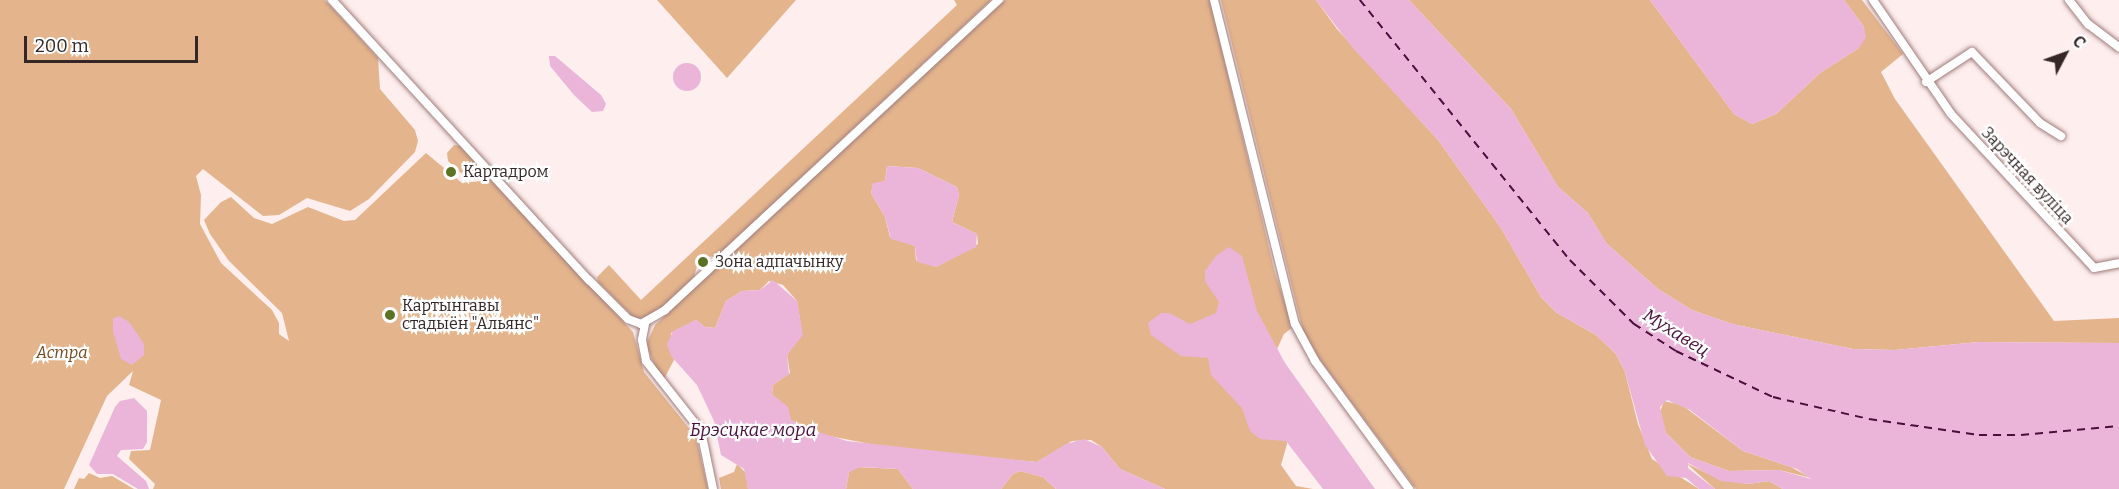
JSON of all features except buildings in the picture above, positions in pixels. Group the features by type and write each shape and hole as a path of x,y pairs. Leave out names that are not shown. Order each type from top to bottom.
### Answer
{"street":[{"path":"332,0 623,315 645,324"},
{"path":"713,489 700,431 646,361 642,340 645,324 665,310 999,0"},
{"path":"1214,0 1295,324 1315,361 1409,489"},
{"path":"1874,0 1926,82 1972,52 2040,123 2061,136"},
{"path":"2068,0 2088,24 2119,47"},
{"name":"Зарэчная вуліца","path":"1926,82 1951,114 2094,268 2119,264"}],"green space":[{"name":"Астра","path":"0,0 325,0 378,58 380,89 415,130 418,141 415,152 369,199 350,211 307,198 279,215 263,216 203,169 196,176 201,195 200,224 221,263 272,310 279,323 279,334 289,341 282,313 229,261 210,234 204,220 221,202 231,197 254,218 272,224 308,207 344,221 355,220 426,153 462,183 491,180 633,332 644,372 696,437 708,489 153,489 155,484 129,459 131,451 150,450 161,400 129,385 133,371 107,396 64,489 0,489"},
{"path":"657,0 796,0 727,78"},
{"path":"954,0 991,0 717,256 707,257 697,266 694,277 655,315 635,319 598,282 597,277 609,265 641,300 957,5"},
{"path":"1005,0 1210,0 1275,273 1293,327 1284,334 1277,349 1287,444 1281,465 1296,486 1313,489 1165,489 1120,469 1102,447 1091,440 1072,441 1037,462 891,448 819,434 791,420 772,394 773,385 790,373 787,355 802,333 797,301 783,285 769,281 760,290 742,291 726,301 715,328 705,327 696,320 671,333 674,360 664,379 657,370 646,345 655,325","holes":["887,166 918,168 957,187 959,195 952,222 977,234 978,244 936,267 916,260 915,246 890,237 885,217 871,193 873,184 885,181"]},
{"path":"1221,0 1316,0 1337,29 1438,140 1501,228 1541,297 1557,313 1596,335 1616,354 1625,372 1638,424 1652,459 1699,489 1416,489 1320,360 1303,331"},
{"path":"1409,0 1650,0 1734,114 1752,124 1776,114 1820,73 1859,48 1864,27 1844,0 1862,0 1903,54 1881,72 1895,99 2054,321 2119,318 2119,343 1979,342 1895,350 1853,349 1732,324 1692,310 1658,289 1606,243 1588,213 1558,187 1511,109"},
{"path":"454,145 462,146 480,165 477,175 464,176 448,161 447,153"},
{"path":"1664,401 1682,405 1743,451 1791,467 1811,478 1779,470 1729,471 1690,457 1666,433 1660,412"},
{"path":"1686,463 1719,479 1748,484 1769,481 1783,489 1715,489"},
{"path":"737,464 746,473 748,489 721,489 719,478 734,472"},
{"path":"857,467 898,469 913,489 846,489 849,472"},
{"path":"1020,471 1043,477 1056,489 1001,489 1013,474"},
{"path":"89,473 100,478 112,476 134,489 74,489 79,478 84,479"}],"water":[{"name":"Мухавец","path":"1316,0 1409,0 1511,109 1558,187 1588,213 1606,243 1658,289 1692,310 1732,324 1853,349 1895,350 1979,342 2119,343 2119,489 1783,489 1769,481 1748,484 1721,481 1688,463 1688,468 1715,489 1699,489 1686,478 1667,476 1645,445 1625,372 1616,354 1596,335 1557,313 1541,297 1501,228 1438,140 1352,47","holes":["1667,400 1690,410 1743,451 1797,469 1811,479 1779,470 1729,471 1690,457 1666,433 1660,407"]},
{"path":"1650,0 1844,0 1864,27 1866,37 1859,48 1820,73 1776,114 1752,124 1734,114"},
{"path":"549,56 555,56 601,95 606,104 603,111 592,112 574,95 550,66"},
{"path":"687,63 697,67 701,77 697,87 687,91 677,87 673,77 677,67"},
{"path":"887,166 918,168 957,187 959,195 952,222 977,234 976,247 936,267 917,262 915,246 891,239 885,217 871,193 873,183 885,181"},
{"path":"1229,247 1242,256 1257,311 1285,363 1375,489 1323,489 1286,441 1260,439 1250,431 1242,408 1211,375 1208,358 1181,356 1151,335 1148,323 1161,313 1169,313 1190,324 1216,313 1219,302 1205,281 1205,271 1216,256"},
{"name":"Брэсцкае мора","path":"773,280 797,301 803,335 787,355 789,374 773,385 772,394 788,407 791,420 806,428 847,441 1037,462 1066,444 1084,439 1102,447 1120,469 1165,489 1056,489 1043,477 1020,471 1013,474 1001,489 913,489 898,469 861,467 849,472 846,489 748,489 744,469 721,455 714,421 697,385 671,356 667,344 673,331 696,320 705,327 715,328 726,301 742,291 760,290"},
{"path":"119,316 129,322 144,344 144,355 132,365 121,359 113,331 113,319"},
{"path":"134,398 147,411 147,442 143,449 121,450 117,456 146,481 149,489 138,489 113,474 97,474 89,465 115,407 120,401"}],"ferry route":[{"path":"1360,0 1570,260 1634,324 1676,351 1773,397 1869,419 1979,435 2021,435 2119,426"}],"place":[{"name":"Картадром","path":"451,172"},
{"name":"Зона адпачынку","path":"703,262"},
{"name":"Картынгавы стадыён \"Альянс\"","path":"390,315"}]}
